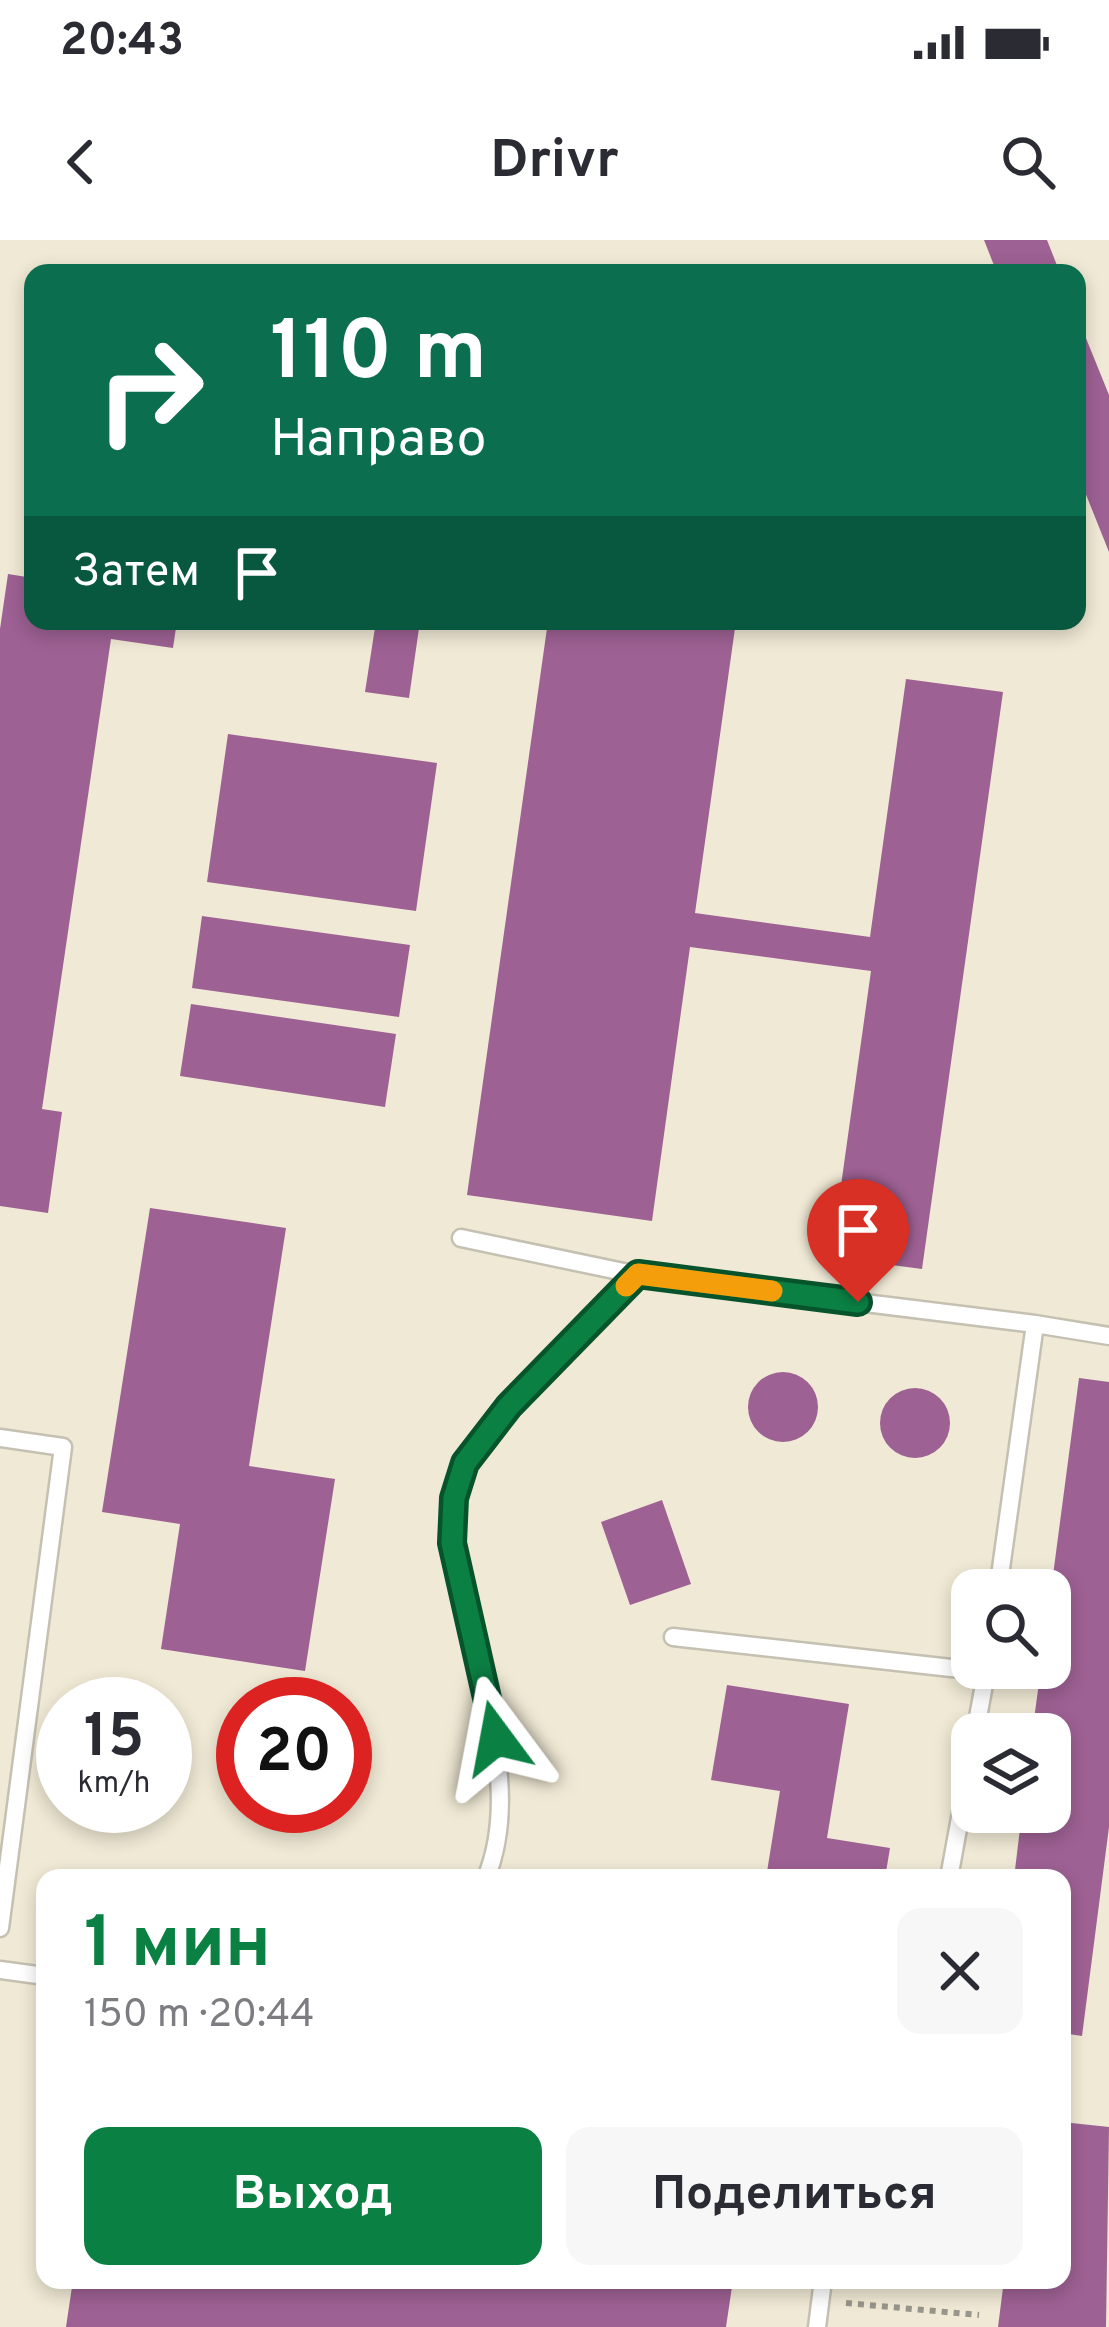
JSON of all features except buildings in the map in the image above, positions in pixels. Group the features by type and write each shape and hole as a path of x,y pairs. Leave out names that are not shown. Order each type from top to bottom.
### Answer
{"lane":[{"path":"461,1238 638,1274 1109,1336"},
{"path":"490,1869 500,1832 497,1754 452,1543 454,1498 465,1463 509,1406 638,1274"},
{"path":"1001,1569 1035,1324"},
{"path":"0,1438 63,1447 0,1928"},
{"path":"673,1636 951,1666"},
{"path":"951,1869 957,1833"},
{"path":"0,1970 36,1975"},
{"path":"817,2327 822,2289"}],"path":[{"path":"846,2302 979,2315"}],"shaded area":[{"path":"0,240 1109,240 1109,2327 0,2327"}],"slow traffic":[{"path":"626,1286 638,1274 772,1291"}],"route":[{"path":"496,1738 452,1543 454,1498 465,1463 509,1406 638,1274 858,1302"}]}
